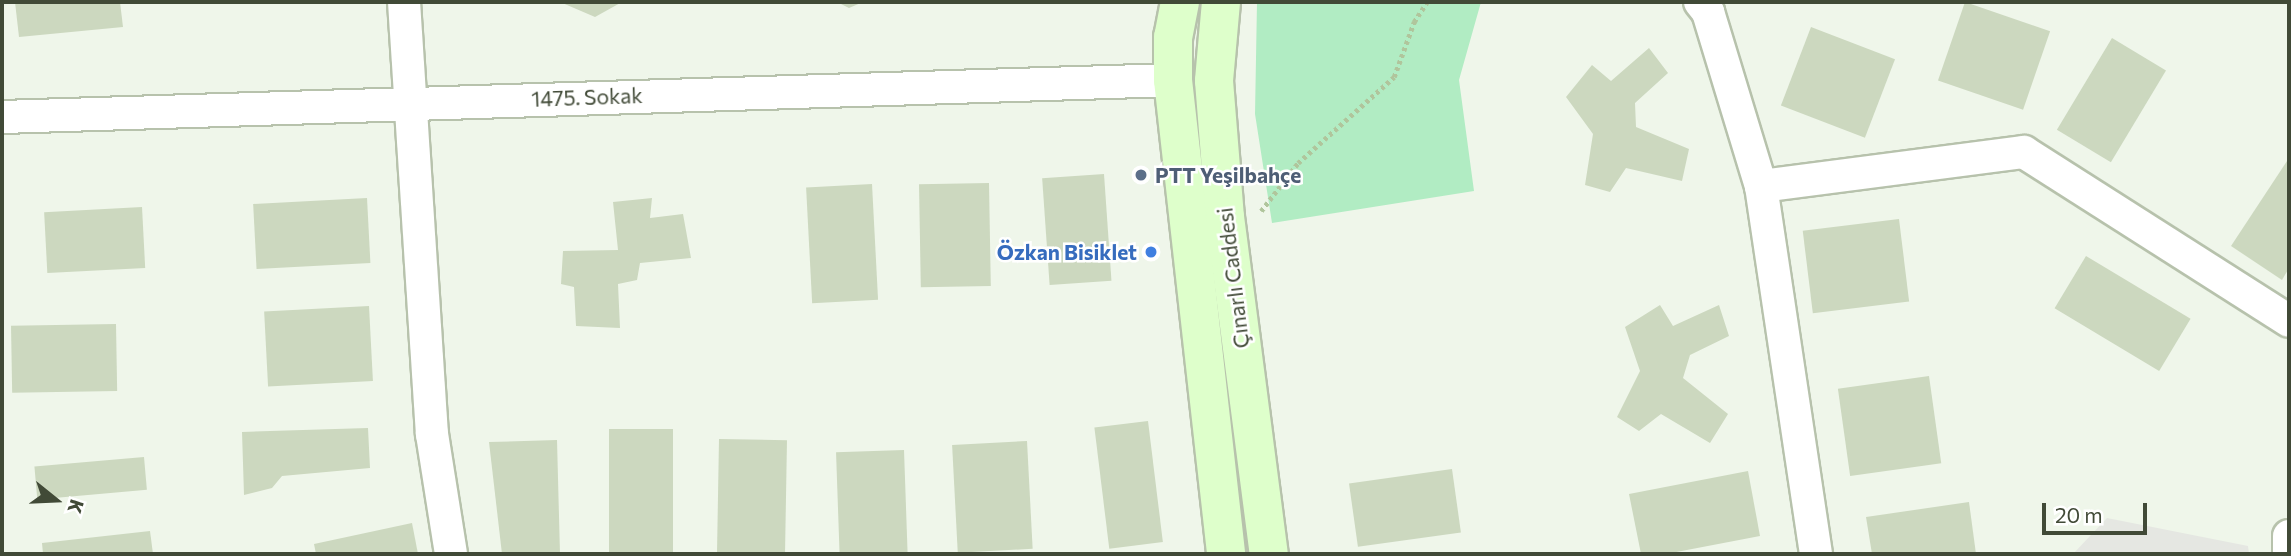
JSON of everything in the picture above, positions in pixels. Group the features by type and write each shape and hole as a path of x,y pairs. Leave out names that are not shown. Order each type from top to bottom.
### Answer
{"main road":[{"name":"Çınarlı Caddesi","path":"1180,2 1173,37 1173,80 1226,554"},
{"name":"Çınarlı Caddesi","path":"1221,2 1214,81 1224,204 1269,554"}],"street":[{"path":"404,2 432,433 451,554"},
{"path":"1700,2 1708,12 1761,186 1816,554"},
{"name":"1475. Sokak","path":"2,117 409,102 1173,80"},
{"path":"1761,186 2024,152 2289,320"},
{"path":"2289,536 2289,554"}],"path":[{"path":"1256,217 1298,163 1394,77 1414,22 1427,2"}],"green space":[{"path":"1257,2 1481,2 1459,80 1474,191 1272,223 1255,114"}],"shaded area":[{"path":"2107,518 2248,546 2249,554 2073,554"}],"building":[{"path":"15,2 120,2 123,27 19,37"},
{"path":"560,2 622,2 595,17"},
{"path":"837,2 863,2 849,8"},
{"path":"1965,2 2050,31 2023,110 1938,80"},
{"path":"1811,27 1895,59 1865,138 1781,105"},
{"path":"2112,38 2166,70 2111,162 2057,130"},
{"path":"1649,48 1668,73 1635,103 1636,127 1689,149 1682,181 1626,168 1610,192 1585,185 1593,134 1566,97 1592,65 1611,81"},
{"path":"2289,158 2289,268 2282,280 2231,246"},
{"path":"1104,174 1111,281 1050,285 1042,178"},
{"path":"989,183 991,286 921,287 919,184"},
{"path":"872,184 878,300 812,303 806,187"},
{"path":"367,198 370,263 257,269 253,204"},
{"path":"652,198 650,218 683,214 691,258 640,263 637,280 618,284 620,328 576,326 574,287 561,284 563,251 618,250 613,202"},
{"path":"142,207 145,268 47,273 44,212"},
{"path":"1899,219 1909,301 1813,313 1803,231"},
{"path":"2086,256 2191,319 2159,371 2055,308"},
{"path":"1660,305 1673,326 1719,305 1729,336 1690,355 1683,378 1728,414 1710,443 1661,414 1639,431 1617,417 1640,371 1625,327"},
{"path":"369,306 373,381 268,386 264,311"},
{"path":"116,324 117,391 12,393 11,326"},
{"path":"1929,376 1941,463 1850,476 1838,389"},
{"path":"1148,421 1163,542 1109,549 1094,428"},
{"path":"368,428 370,468 282,476 272,488 244,495 242,432"},
{"path":"609,429 673,429 673,554 609,554"},
{"path":"719,439 787,440 785,554 717,554"},
{"path":"557,440 560,554 502,554 489,442"},
{"path":"1027,441 1033,549 958,553 952,445"},
{"path":"904,450 908,553 840,554 836,452"},
{"path":"144,457 147,490 37,499 34,467"},
{"path":"1452,469 1461,532 1358,547 1349,483"},
{"path":"1748,471 1760,536 1666,554 1641,554 1629,494"},
{"path":"1969,502 1976,554 1872,554 1866,517"},
{"path":"412,523 418,554 316,554 314,544"},
{"path":"150,531 153,554 43,554 42,543"}],"place":[{"name":"PTT Yeşilbahçe","path":"1141,175"},
{"name":"Özkan Bisiklet","path":"1151,252"}]}
